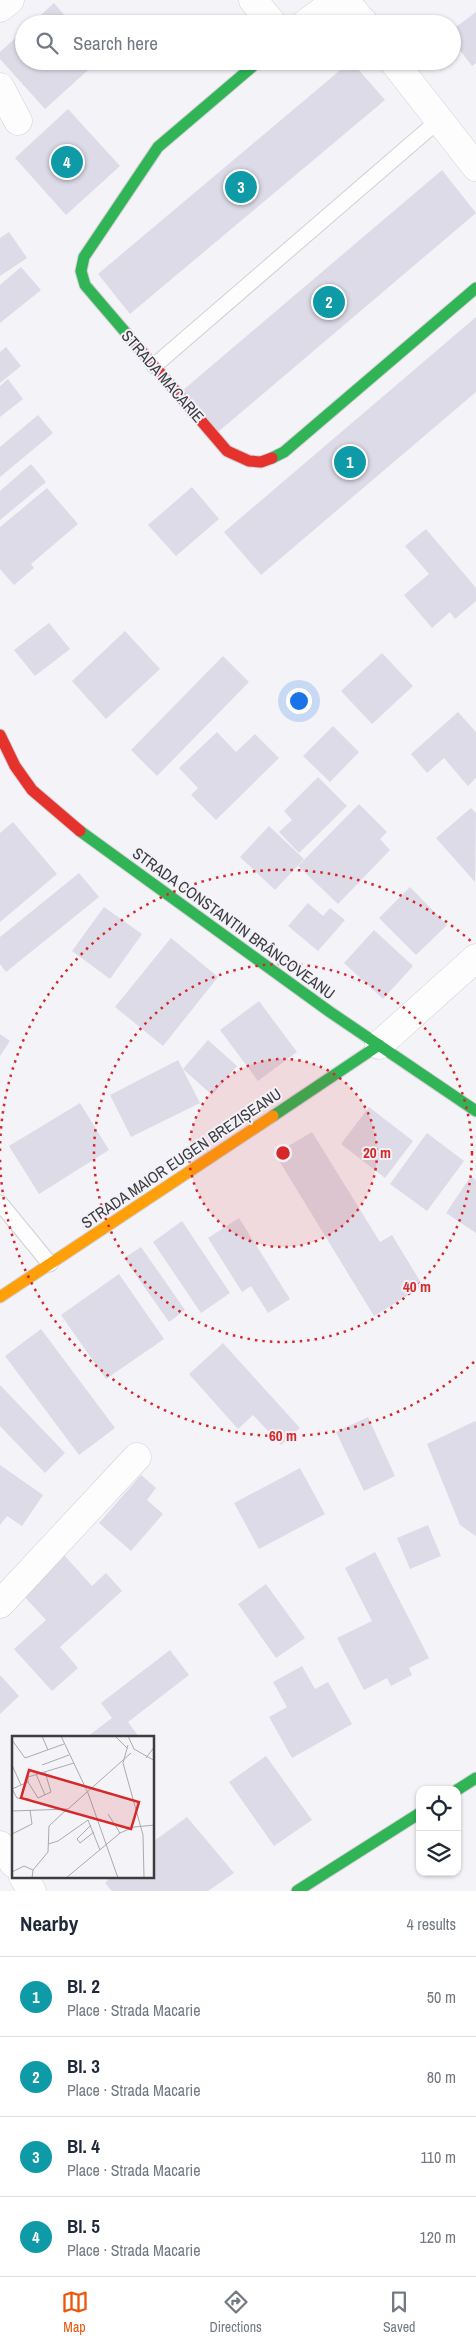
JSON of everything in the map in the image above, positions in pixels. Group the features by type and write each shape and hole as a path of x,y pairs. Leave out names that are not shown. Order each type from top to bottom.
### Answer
{"street":[{"path":"0,8 10,0"},
{"path":"253,0 266,15"},
{"path":"317,15 334,2 345,1 357,15"},
{"name":"STRADA MACARIE","path":"248,70 158,147 84,257 81,271 85,286 227,451 247,463 268,461 284,452 476,288"},
{"path":"400,70 476,167"},
{"path":"0,87 18,121"},
{"name":"STRADA CONSTANTIN BRÂNCOVEANU","path":"0,735 8,761 32,790 86,836 379,1045 476,1111"},
{"path":"379,1045 476,958"},
{"name":"STRADA MAIOR EUGEN BREZIȘEANU","path":"0,1297 379,1045"},
{"path":"0,1604 137,1457"},
{"path":"461,1787 476,1778"},
{"path":"297,1891 416,1816"},
{"path":"0,1845 12,1861"},
{"path":"24,1878 32,1891"}],"lane":[{"path":"154,366 439,120"},
{"path":"0,1203 50,1264"}],"building":[{"path":"54,3 64,15 41,15"},
{"path":"476,12 476,63 472,66 461,52 461,23"},
{"path":"15,38 15,70 88,70 45,109 0,59 0,52"},
{"path":"340,70 359,70 385,100 130,314 98,274"},
{"path":"68,109 120,166 66,215 15,158"},
{"path":"442,170 476,213 218,432 182,391"},
{"path":"9,232 27,258 0,276 0,238"},
{"path":"21,267 41,290 0,323 0,285"},
{"path":"476,317 476,392 261,575 224,532"},
{"path":"6,347 21,366 0,383 0,352"},
{"path":"8,379 23,399 0,417 0,386"},
{"path":"38,415 53,433 0,477 0,447"},
{"path":"31,464 46,482 0,520 0,491"},
{"path":"192,487 219,519 176,556 148,525"},
{"path":"47,488 78,524 31,564 34,568 14,585 0,569 0,527"},
{"path":"426,529 476,588 476,601 455,619 450,612 432,628 404,595 429,574 405,546"},
{"path":"49,623 70,649 35,676 14,650"},
{"path":"125,631 160,669 106,719 72,681"},
{"path":"382,653 413,686 372,724 341,691"},
{"path":"223,656 249,682 157,776 131,750"},
{"path":"458,712 476,732 476,778 468,786 444,758 427,773 411,754"},
{"path":"333,726 359,752 330,782 303,756"},
{"path":"217,732 236,752 255,734 279,758 216,820 191,795 198,788 179,768"},
{"path":"318,777 347,806 299,853 279,832 292,820 284,811"},
{"path":"359,804 387,832 380,839 390,850 338,904 298,866"},
{"path":"471,808 476,813 475,882 436,838"},
{"path":"13,822 57,874 0,922 0,833"},
{"path":"269,826 304,859 275,890 240,857"},
{"path":"79,873 99,897 6,972 0,964 0,937"},
{"path":"410,887 447,925 416,955 379,918"},
{"path":"308,903 323,916 330,908 345,920 318,951 288,926"},
{"path":"104,907 142,934 110,979 72,951"},
{"path":"374,930 413,966 383,999 344,963"},
{"path":"171,938 218,977 163,1046 115,1007"},
{"path":"259,1001 297,1052 258,1081 220,1030"},
{"path":"0,1034 10,1041 0,1056"},
{"path":"208,1040 237,1066 212,1095 183,1069"},
{"path":"178,1060 200,1103 131,1137 110,1095"},
{"path":"80,1103 109,1150 39,1194 9,1146"},
{"path":"369,1107 413,1141 385,1178 341,1144"},
{"path":"312,1132 380,1242 392,1235 423,1286 374,1316 275,1154"},
{"path":"427,1133 464,1161 427,1211 390,1184"},
{"path":"471,1176 476,1180 476,1233 446,1213"},
{"path":"239,1218 290,1299 268,1313 251,1286 242,1292 208,1238"},
{"path":"182,1221 230,1293 201,1313 153,1242"},
{"path":"141,1247 185,1310 169,1322 124,1258"},
{"path":"119,1274 164,1339 106,1379 61,1315"},
{"path":"41,1329 115,1428 79,1455 5,1356"},
{"path":"223,1343 300,1428 281,1445 253,1415 238,1429 189,1374"},
{"path":"0,1385 65,1453 45,1473 0,1426"},
{"path":"368,1417 395,1476 364,1491 336,1432"},
{"path":"475,1421 476,1536 460,1525 427,1444"},
{"path":"0,1465 43,1495 22,1526 7,1516 0,1525"},
{"path":"300,1468 325,1514 259,1549 234,1503"},
{"path":"141,1475 156,1488 147,1500 163,1514 131,1551 99,1523"},
{"path":"428,1525 441,1556 410,1569 397,1538"},
{"path":"375,1552 429,1658 409,1668 412,1675 391,1686 387,1678 364,1690 337,1638 372,1621 345,1568"},
{"path":"63,1554 92,1586 106,1573 122,1591 60,1647 78,1668 52,1691 14,1649 46,1620 21,1593"},
{"path":"266,1584 305,1638 276,1658 238,1604"},
{"path":"170,1650 189,1675 128,1722 138,1736 88,1736 112,1718 101,1703"},
{"path":"302,1666 315,1689 328,1682 352,1724 292,1758 269,1717 287,1707 273,1682"},
{"path":"0,1675 19,1696 0,1714"},
{"path":"266,1756 312,1820 274,1846 229,1782"},
{"path":"187,1817 234,1873 208,1891 112,1891 105,1883 110,1878 155,1878 155,1840"}],"traffic: fast":[{"path":"138,347 85,285 81,271 84,257 158,147 248,70"},
{"path":"272,458 284,452 476,288"},
{"path":"80,831 330,1012 476,1111"},
{"path":"273,1116 379,1045"},
{"path":"461,1787 476,1778"},
{"path":"297,1891 416,1816"}],"traffic: slow":[{"path":"0,1297 273,1116"}],"traffic: jam":[{"path":"138,347 227,451 249,461 261,462 272,458"},
{"path":"0,735 15,766 32,790 80,831"}],"place":[{"name":"Bl. 5","path":"67,162"},
{"name":"Bl. 4","path":"241,187"},
{"name":"Bl. 3","path":"329,302"},
{"name":"Bl. 2","path":"350,462"}]}
